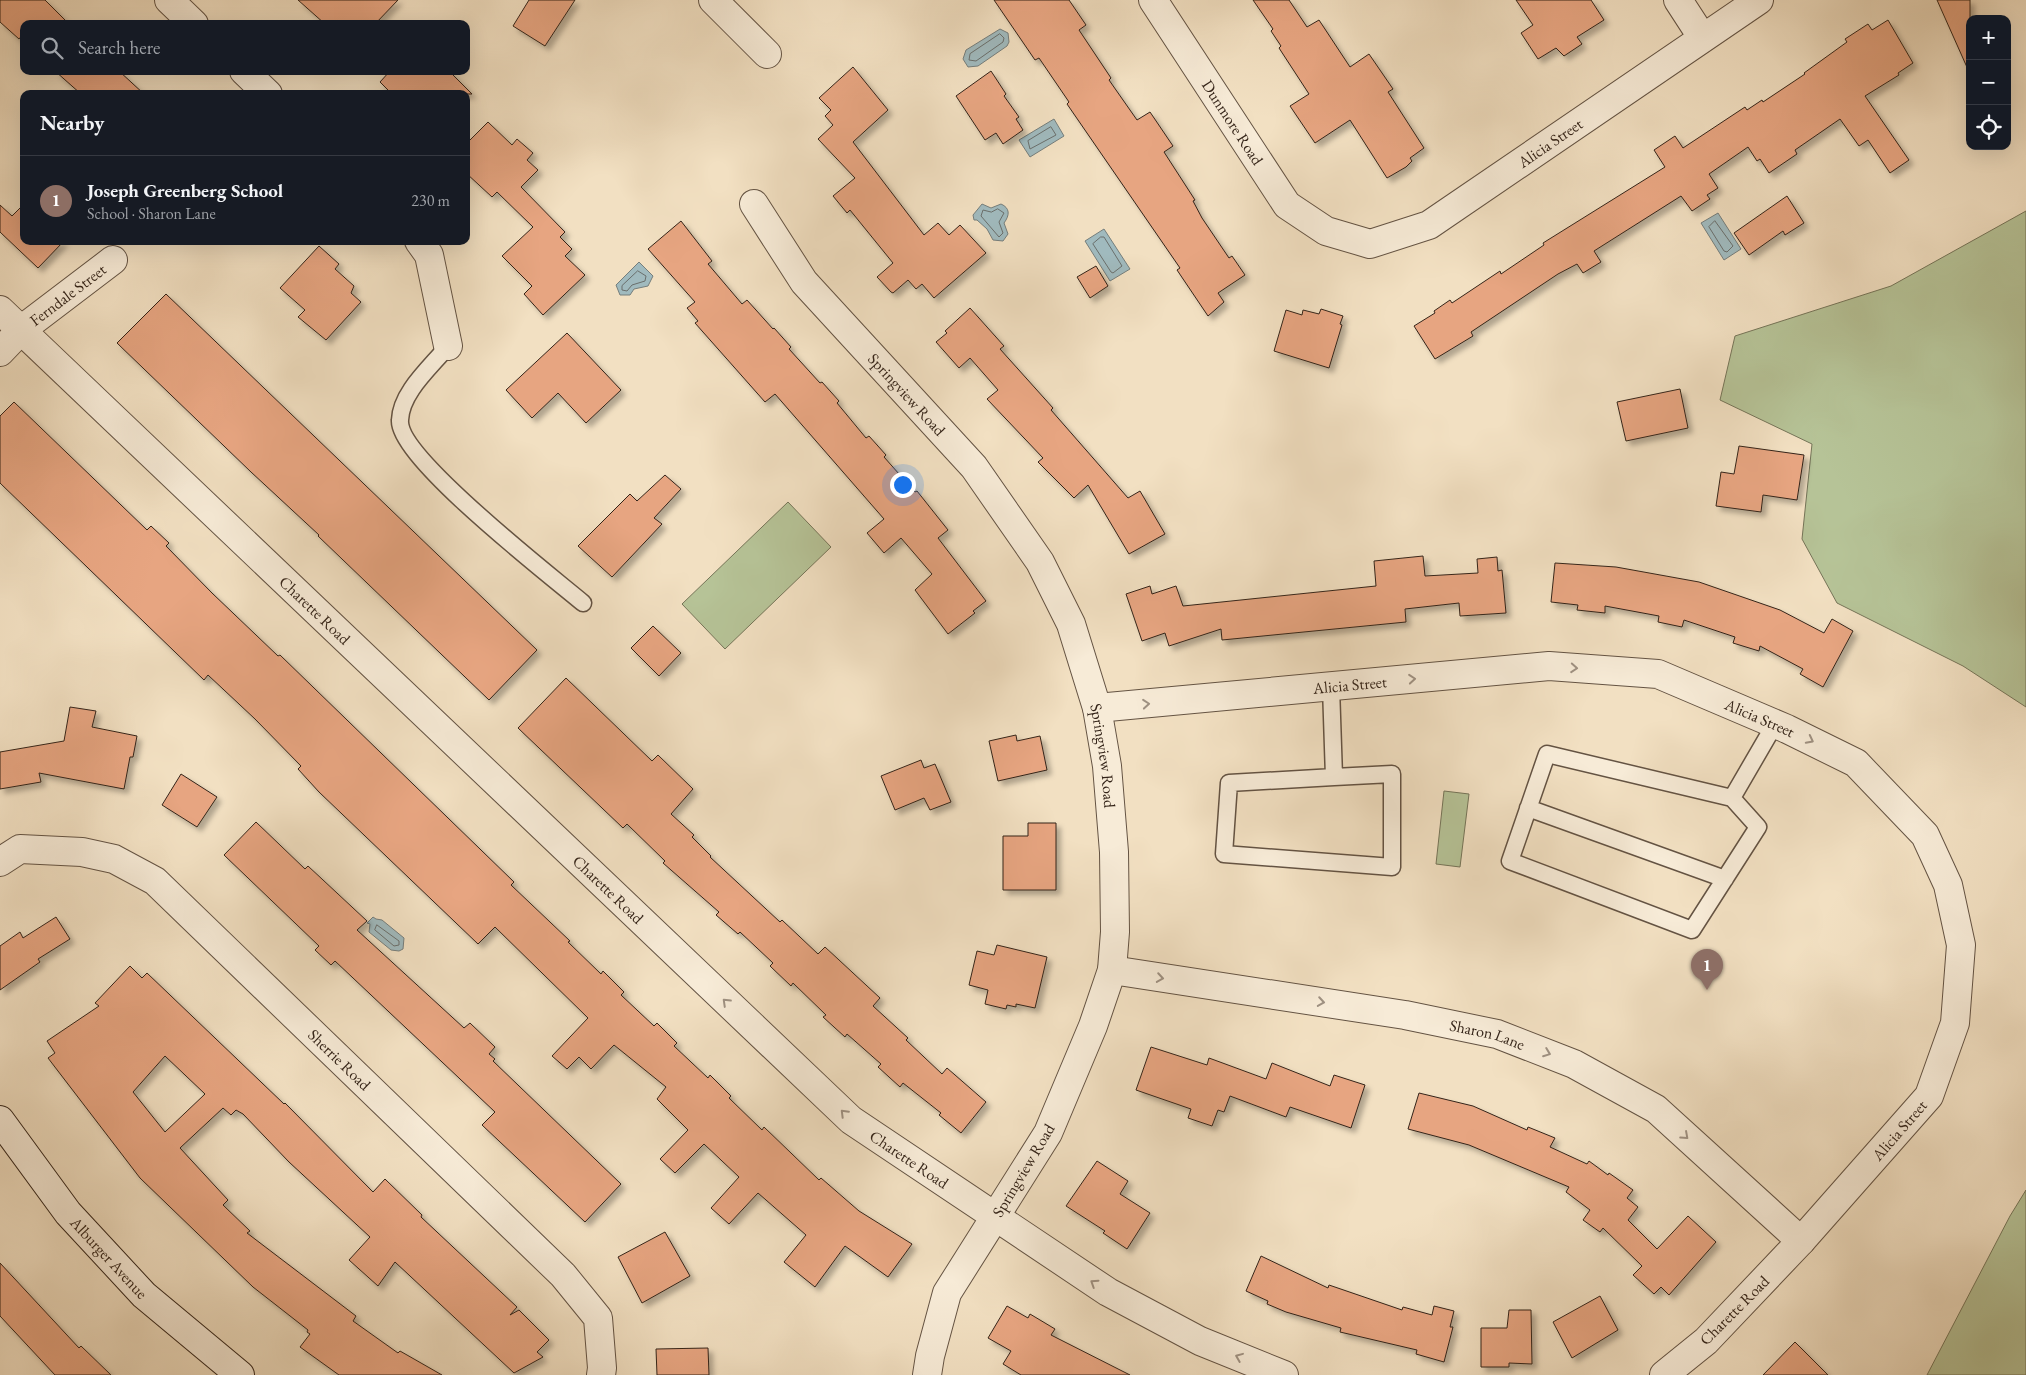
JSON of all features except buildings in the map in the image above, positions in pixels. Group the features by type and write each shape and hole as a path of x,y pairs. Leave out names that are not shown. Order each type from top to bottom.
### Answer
{"street":[{"path":"169,0 190,20"},
{"path":"712,0 767,54"},
{"name":"Dunmore Road","path":"1152,0 1287,205 1326,231"},
{"path":"1678,0 1702,37"},
{"name":"Alicia Street","path":"1326,231 1370,244 1429,225 1702,37 1759,0"},
{"path":"248,75 264,90"},
{"name":"Springview Road","path":"754,204 804,282 974,467 1040,562 1071,624 1097,708 1107,766 1114,852 1115,932 1112,970 1093,1026 1048,1133 947,1293 930,1356 927,1375"},
{"path":"422,245 429,255 448,346"},
{"name":"Ferndale Street","path":"0,352 21,330 114,260"},
{"name":"Charette Road","path":"0,310 851,1120 1108,1292 1200,1341 1284,1375"},
{"name":"Alicia Street","path":"1097,708 1549,666 1658,674 1775,724 1856,764 1925,835 1948,885 1961,945 1955,1023 1929,1096 1801,1241"},
{"name":"Sherrie Road","path":"0,862 20,849 82,852 114,859 155,881 562,1275 598,1318 602,1368 600,1375"},
{"name":"Sharon Lane","path":"1112,970 1405,1015 1497,1034 1574,1064 1656,1109 1801,1241"},
{"name":"Alburger Avenue","path":"0,1120 68,1213 144,1295 240,1375"},
{"name":"Charette Road","path":"1664,1375 1706,1341 1801,1241"}],"lane":[{"path":"448,346 410,391 401,407 399,423 413,449 462,501 583,602"},
{"path":"1330,686 1334,777"},
{"path":"1732,798 1775,724"},
{"path":"1547,754 1732,798 1758,827 1692,930 1510,861 1547,754"},
{"path":"1392,774 1392,867 1224,854 1229,783 1334,777 1392,774"},
{"path":"1528,808 1725,879"}],"green space":[{"path":"2026,211 2026,707 1963,666 1837,603 1802,539 1812,444 1720,400 1735,336 1891,286"},
{"path":"788,502 831,547 725,649 682,604"},
{"path":"1444,791 1469,794 1460,867 1436,864"},
{"path":"2026,1190 2026,1375 1927,1375 2010,1216"}],"water":[{"path":"1000,29 1008,33 1009,42 1007,46 978,66 968,67 963,59 966,50"},
{"path":"1054,119 1064,136 1030,157 1019,140"},
{"path":"982,204 991,208 1001,204 1007,210 1008,215 1004,223 1008,234 1003,241 993,240 987,229 977,220 974,220 973,215"},
{"path":"1718,213 1741,249 1724,260 1701,223"},
{"path":"1104,229 1130,269 1110,281 1085,241"},
{"path":"639,262 653,276 648,286 634,289 630,295 620,295 616,285"},
{"path":"373,917 382,920 404,938 403,949 399,951 391,950 369,932 370,924 367,923"}],"place":[{"name":"Joseph Greenberg School","path":"1707,990"}]}
